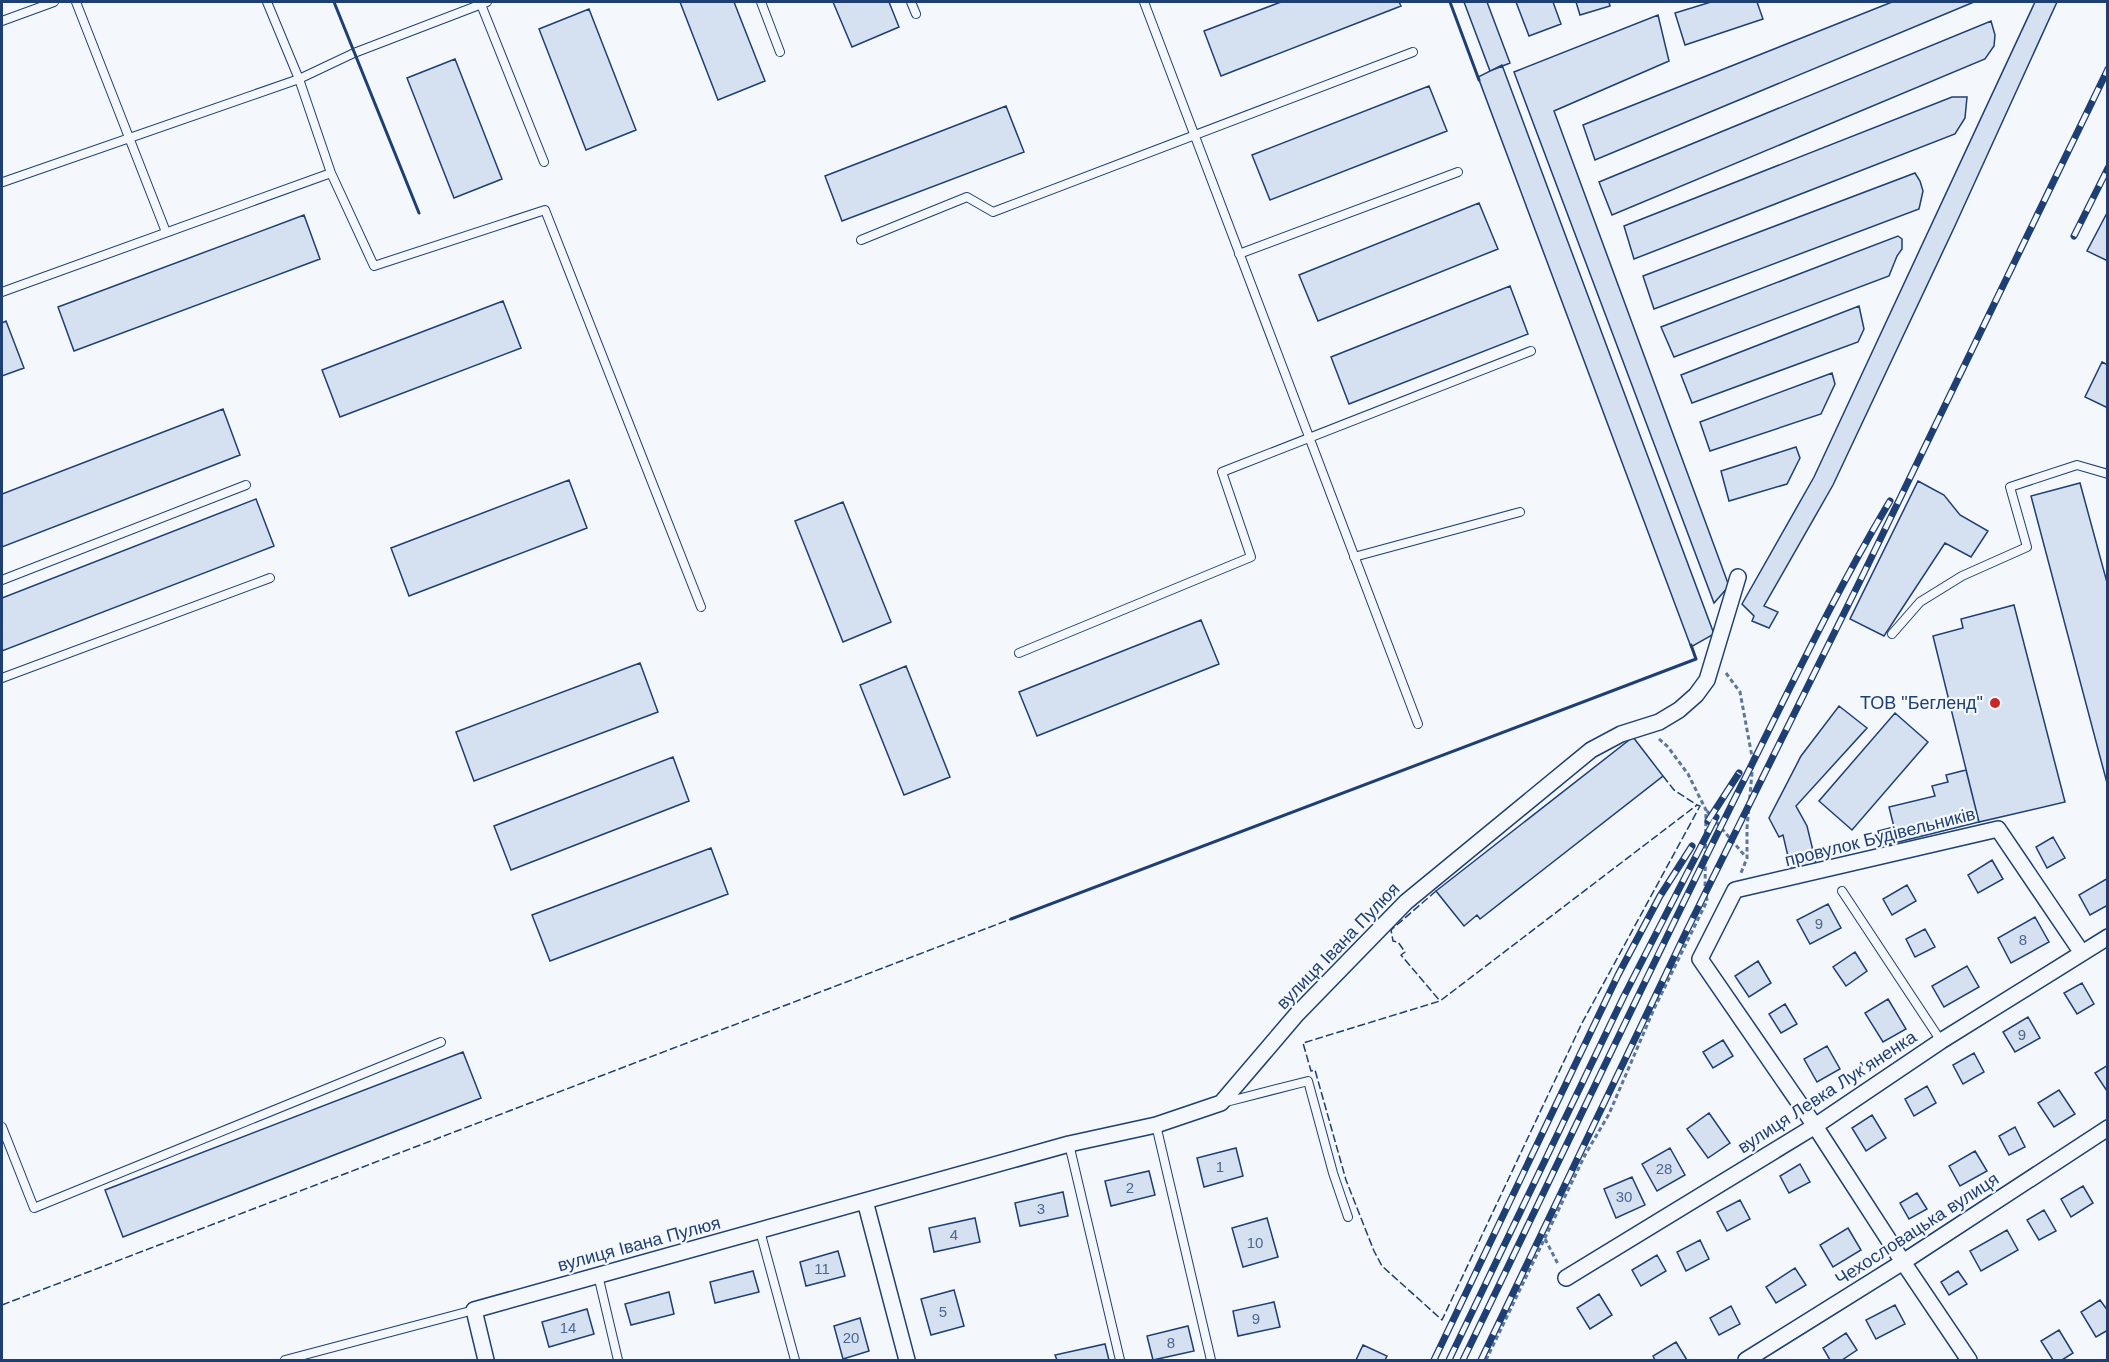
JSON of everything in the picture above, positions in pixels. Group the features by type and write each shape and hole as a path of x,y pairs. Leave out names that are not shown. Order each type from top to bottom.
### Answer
{"street":[{"name":"вулиця Івана Пулюя","path":"474,1311 1069,1144 1156,1125 1221,1103 1297,1014 1406,902 1591,750 1621,734 1659,722 1679,710 1696,695 1707,680 1738,577"},
{"name":"провулок Будівельників","path":"1735,890 1778,882 1998,829 2082,953"},
{"path":"1735,890 1700,959 1815,1126 1969,1360"},
{"name":"вулиця Левка Лукʼяненка","path":"1566,1278 1815,1126 1941,1041 2108,937"},
{"name":"Чехословацька вулиця","path":"1746,1360 1903,1262 2108,1128"},
{"path":"865,1201 907,1360"},
{"path":"474,1311 486,1360"}],"lane":[{"path":"2,21 54,2"},
{"path":"76,2 166,232"},
{"path":"267,2 298,78 331,173 374,266 544,210 701,607"},
{"path":"3,182 298,78 354,53 483,2 543,162"},
{"path":"761,2 780,52"},
{"path":"911,2 916,14"},
{"path":"1144,2 1418,724"},
{"path":"861,240 967,197 993,212 1413,52"},
{"path":"1239,254 1458,172"},
{"path":"2,292 331,173"},
{"path":"1019,652 1251,557 1222,472 1531,351"},
{"path":"1892,634 1920,602 1962,576 2027,547 2010,487 2077,465 2108,474"},
{"path":"2,580 246,484"},
{"path":"1354,557 1520,512"},
{"path":"2,678 270,578"},
{"path":"1842,891 1941,1041"},
{"path":"2,1127 33,1208 441,1042"},
{"path":"1221,1103 1308,1081 1333,1173 1348,1217"},
{"path":"1156,1125 1211,1360"},
{"path":"1069,1144 1120,1360"},
{"path":"760,1231 795,1360"},
{"path":"598,1275 618,1360"},
{"path":"285,1360 474,1311"}],"path":[{"path":"1713,658 1733,680 1740,692 1753,762 1747,828 1747,858 1735,890"},
{"path":"1635,729 1655,736 1668,747 1688,774 1706,810 1747,858"},
{"path":"1706,810 1706,893 1713,932"},
{"path":"1486,1360 1585,1155 1609,1114 1654,1009 1707,901"},
{"path":"1545,1239 1566,1278"}],"building":[{"path":"680,2 734,2 765,81 718,100"},
{"path":"833,2 889,2 899,27 852,47"},
{"path":"1281,2 1399,2 1401,6 1221,76 1204,31"},
{"path":"1464,2 1487,2 1510,63 1490,71"},
{"path":"1516,2 1553,2 1561,24 1529,36"},
{"path":"1576,2 1609,2 1610,6 1580,15"},
{"path":"1711,2 1757,2 1763,19 1685,45 1675,13"},
{"path":"1892,2 1974,2 1595,160 1583,125"},
{"path":"2035,2 2057,2 1833,485 1764,606 1778,612 1769,628 1752,621 1754,616 1742,604 1814,477"},
{"path":"589,9 636,130 586,150 539,29"},
{"path":"1658,15 1669,61 1554,111 1729,586 1714,603 1514,72"},
{"path":"1991,21 1995,35 1994,46 1985,59 1612,215 1599,182"},
{"path":"455,59 502,179 454,198 407,78"},
{"path":"1502,65 1714,634 1691,647 1478,77"},
{"path":"1429,86 1447,131 1270,200 1252,155"},
{"path":"1952,97 1967,97 1965,118 1955,134 1634,259 1624,226"},
{"path":"1006,106 1024,152 842,221 825,176"},
{"path":"1915,173 1923,191 1919,209 1654,309 1643,276"},
{"path":"1479,203 1498,249 1318,321 1299,275"},
{"path":"2108,211 2108,261 2087,251"},
{"path":"304,215 320,259 74,351 58,307"},
{"path":"1898,236 1902,239 1902,249 1889,276 1674,357 1661,327"},
{"path":"1510,286 1528,334 1349,404 1331,357"},
{"path":"503,301 521,348 340,417 322,370"},
{"path":"1859,306 1864,329 1858,342 1692,403 1681,375"},
{"path":"6,321 24,368 2,376 2,323"},
{"path":"2102,362 2108,365 2108,408 2085,397"},
{"path":"1832,373 1835,384 1821,414 1710,451 1700,422"},
{"path":"223,409 240,455 2,547 2,494"},
{"path":"1796,447 1800,458 1787,484 1729,501 1721,471"},
{"path":"569,480 587,528 409,596 391,548"},
{"path":"1918,481 1944,495 1960,515 1988,531 1971,557 1945,543 1884,636 1850,619"},
{"path":"2080,483 2108,586 2107,783 2031,496"},
{"path":"256,499 274,546 2,651 2,598"},
{"path":"843,502 891,622 843,642 795,521"},
{"name":"ТОВ \"Бегленд\"","path":"2014,605 2065,802 1979,822 1933,636 1963,628 1961,619"},
{"path":"1201,620 1219,664 1037,736 1019,692"},
{"path":"640,663 658,712 474,781 456,732"},
{"path":"906,666 950,777 904,795 860,685"},
{"path":"1839,706 1867,728 1796,806 1807,826 1816,863 1791,869 1783,835 1779,837 1769,818 1801,756"},
{"path":"1895,713 1928,742 1852,830 1819,801"},
{"path":"1633,737 1663,776 1480,919 1477,915 1464,926 1436,891"},
{"path":"673,757 689,801 511,870 494,826"},
{"path":"1966,770 1979,822 1882,846 1878,831 1894,827 1889,807 1935,796 1932,786 1948,782 1946,775"},
{"path":"2053,837 2065,858 2047,868 2036,847"},
{"path":"711,848 728,894 550,961 532,915"},
{"path":"1992,860 2003,879 1978,893 1968,875"},
{"path":"2108,878 2108,905 2090,915 2079,895"},
{"path":"1907,885 1916,901 1892,915 1883,899"},
{"path":"1828,904 1841,928 1810,944 1797,920"},
{"path":"2035,917 2049,942 2011,963 1998,938"},
{"path":"1925,929 1935,947 1915,957 1906,939"},
{"path":"1855,952 1867,971 1846,986 1833,967"},
{"path":"1758,961 1771,983 1749,997 1735,976"},
{"path":"1967,966 1979,987 1944,1007 1932,986"},
{"path":"2082,983 2094,1004 2077,1014 2064,993"},
{"path":"1888,999 1906,1029 1883,1042 1865,1013"},
{"path":"1785,1004 1797,1024 1781,1033 1769,1014"},
{"path":"2028,1017 2040,1038 2015,1052 2003,1032"},
{"path":"1723,1040 1733,1056 1713,1068 1703,1052"},
{"path":"1827,1046 1840,1069 1817,1082 1804,1059"},
{"path":"463,1052 481,1098 123,1237 105,1190"},
{"path":"1974,1053 1984,1072 1963,1084 1953,1065"},
{"path":"2108,1065 2108,1091 2107,1091 2095,1073"},
{"path":"1927,1086 1936,1103 1914,1116 1905,1099"},
{"path":"2059,1090 2075,1114 2054,1127 2038,1103"},
{"path":"1709,1113 1730,1143 1708,1158 1687,1129"},
{"path":"1872,1115 1886,1138 1866,1151 1852,1128"},
{"path":"2015,1127 2025,1147 2009,1155 1999,1136"},
{"path":"1236,1148 1243,1176 1204,1187 1197,1158"},
{"path":"1670,1148 1685,1175 1657,1191 1642,1164"},
{"path":"1975,1151 1987,1171 1960,1186 1949,1166"},
{"path":"1800,1164 1810,1182 1789,1193 1780,1176"},
{"path":"1149,1171 1155,1195 1111,1206 1105,1181"},
{"path":"1632,1177 1645,1205 1616,1218 1604,1189"},
{"path":"2083,1186 2093,1203 2071,1217 2061,1199"},
{"path":"1063,1192 1068,1216 1020,1226 1015,1203"},
{"path":"1917,1193 1927,1209 1909,1219 1900,1203"},
{"path":"1740,1200 1750,1219 1727,1231 1717,1212"},
{"path":"2044,1210 2056,1231 2039,1240 2027,1220"},
{"path":"975,1218 980,1242 934,1252 929,1228"},
{"path":"1267,1218 1278,1257 1243,1267 1232,1228"},
{"path":"1848,1228 1861,1250 1833,1267 1820,1245"},
{"path":"2007,1230 2018,1250 1981,1271 1970,1251"},
{"path":"1700,1240 1709,1259 1686,1271 1677,1252"},
{"path":"838,1251 845,1276 806,1286 800,1262"},
{"path":"1657,1255 1666,1271 1641,1286 1632,1270"},
{"path":"1795,1268 1806,1285 1776,1303 1766,1287"},
{"path":"753,1271 759,1292 715,1303 710,1282"},
{"path":"1958,1271 1967,1284 1949,1295 1941,1282"},
{"path":"954,1290 964,1326 931,1335 921,1299"},
{"path":"669,1292 674,1314 631,1325 625,1304"},
{"path":"1599,1294 1612,1315 1590,1329 1577,1308"},
{"path":"2100,1300 2108,1311 2108,1330 2096,1337 2081,1312"},
{"path":"1274,1302 1280,1327 1238,1336 1233,1311"},
{"path":"1895,1305 1905,1324 1876,1339 1866,1320"},
{"path":"1731,1306 1740,1324 1719,1335 1710,1318"},
{"path":"587,1309 594,1334 549,1347 542,1322"},
{"path":"860,1318 869,1351 843,1359 834,1326"},
{"path":"1188,1326 1194,1351 1153,1360 1147,1336"},
{"path":"2059,1330 2073,1353 2062,1360 2053,1360 2041,1341"},
{"path":"1846,1333 1857,1350 1842,1360 1830,1360 1823,1348"},
{"path":"1676,1342 1687,1360 1655,1360 1653,1356"},
{"path":"1105,1344 1109,1360 1057,1360 1055,1355"},
{"path":"1363,1345 1387,1356 1385,1360 1356,1360"}],"railway":[{"path":"1481,1360 1687,930 1859,583 2108,69"},
{"path":"2074,236 2108,168"},
{"path":"1463,1360 1736,796 1829,610 1890,501"},
{"path":"1708,821 1739,773"},
{"path":"1449,1360 1624,996 1716,817"},
{"path":"1434,1360 1618,975 1660,896 1692,846"}],"fence":[{"path":"1663,776 1674,790 1697,805"},
{"path":"1697,805 1700,806 1582,1023 1442,1320 1382,1266 1374,1251 1346,1180 1315,1070 1311,1071 1303,1043 1440,1001 1697,805"},
{"path":"1436,891 1391,930 1393,941 1398,942 1405,952 1401,955 1440,1001"},
{"path":"2,1305 1011,919"}],"wall":[{"path":"334,2 419,213"},
{"path":"1450,2 1479,80"},
{"path":"1011,919 1696,659 1691,645"}],"place":[{"name":"ТОВ \"Бегленд\"","path":"1995,703"}]}
